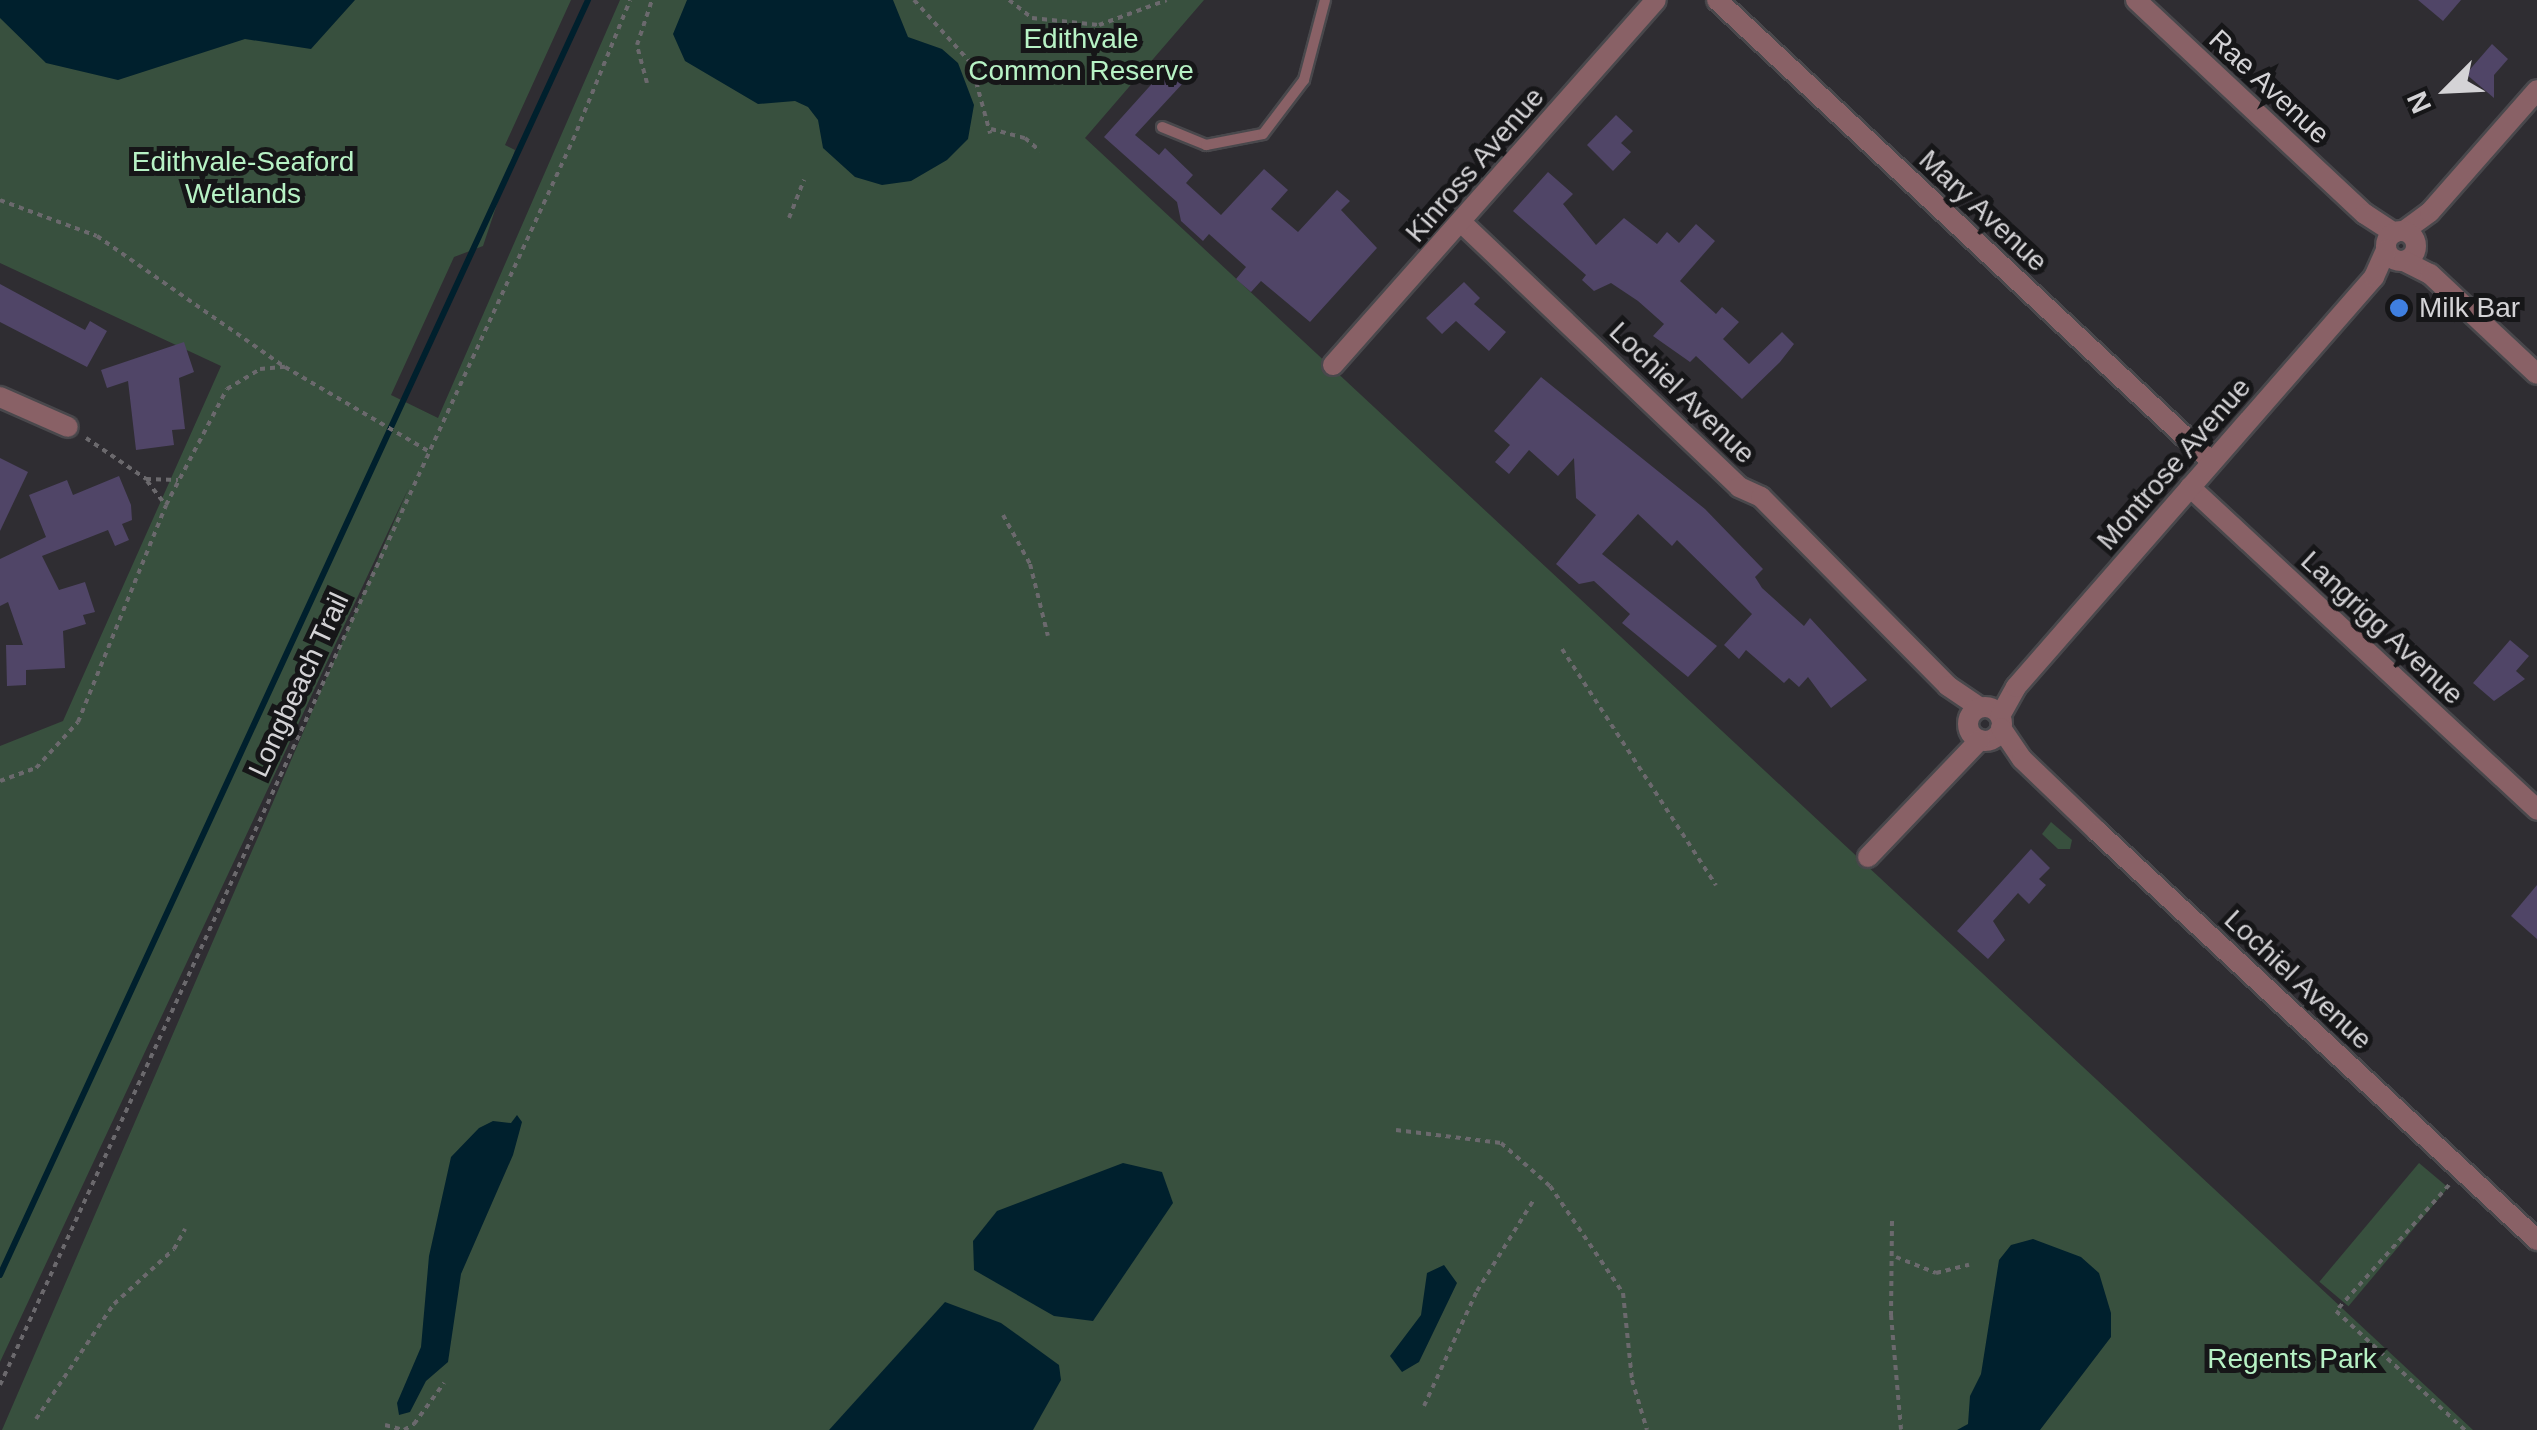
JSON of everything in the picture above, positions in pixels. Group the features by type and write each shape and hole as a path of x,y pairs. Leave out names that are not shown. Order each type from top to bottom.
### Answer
{"street":[{"name":"Kinross Avenue","path":"1333,365 1656,0"},
{"name":"Mary Avenue","path":"1718,0 2212,462"},
{"name":"Rae Avenue","path":"2136,0 2537,374"},
{"path":"2400,246 2537,90"},
{"name":"Lochiel Avenue","path":"1461,222 1739,487 1762,498 1984,723 2537,1240"},
{"name":"Montrose Avenue","path":"1868,856 2400,246"},
{"path":"0,397 68,427"},
{"name":"Langrigg Avenue","path":"2190,486 2537,810"}],"lane":[{"path":"1162,127 1206,145 1262,134 1304,80 1326,0"}],"path":[{"name":"Longbeach Trail","path":"0,1385 573,140 630,0"},
{"path":"647,83 637,45 652,0"},
{"path":"914,0 971,63 990,131 1025,138 1040,151"},
{"path":"1009,0 1032,18 1099,25 1167,0"},
{"path":"789,218 804,180"},
{"path":"0,200 97,236 285,367 428,451"},
{"path":"0,782 36,768 78,722 166,504 227,389 260,369 285,367"},
{"path":"68,427 146,480 166,504"},
{"path":"146,480 178,480"},
{"path":"1003,515 1030,564 1048,636"},
{"path":"1562,649 1716,885"},
{"path":"1396,1130 1501,1143 1550,1186 1623,1293 1632,1380 1646,1430"},
{"path":"2462,1170 2336,1311 2465,1430"},
{"path":"1424,1406 1478,1291 1533,1200"},
{"path":"1892,1221 1896,1257 1891,1316 1901,1430"},
{"path":"36,1420 114,1304 174,1249 185,1229"},
{"path":"1896,1257 1936,1273 1969,1265"},
{"path":"385,1425 404,1430 414,1424 444,1384"}],"green space":[{"path":"0,0 571,0 505,145 515,150 483,246 454,257 391,395 438,418 620,0 1204,0 1085,138 2473,1430 2,1430 409,487 0,1362 0,746 63,721 221,366 0,263"},
{"path":"2051,822 2072,840 2070,849 2058,849 2042,834"},
{"path":"2419,1163 2448,1187 2348,1306 2319,1282"}],"water":[{"path":"0,0 355,0 311,49 245,39 118,80 46,63 0,18"},
{"path":"687,0 893,0 908,37 942,49 958,63 974,105 968,139 947,160 911,181 882,185 855,177 823,148 818,120 808,107 795,101 758,104 685,61 673,34"},
{"path":"517,1115 522,1122 513,1155 461,1274 448,1362 426,1381 410,1412 399,1415 397,1403 421,1347 429,1256 451,1157 479,1128 493,1121 511,1123"},
{"path":"1123,1163 1162,1172 1173,1203 1093,1321 1054,1316 974,1270 973,1241 997,1211"},
{"path":"2033,1239 2081,1257 2099,1273 2111,1313 2111,1337 2040,1430 1957,1430 1968,1424 1970,1396 1981,1374 1999,1260 2011,1245"},
{"path":"1444,1265 1457,1283 1419,1362 1402,1372 1390,1356 1421,1315 1427,1273"},
{"path":"945,1302 1001,1323 1059,1365 1061,1380 1033,1430 829,1430"}],"building":[{"path":"2418,0 2461,0 2443,21"},
{"path":"2492,44 2508,59 2494,75 2494,98 2466,74"},
{"path":"1167,67 1184,82 1135,135 1159,155 1165,148 1193,175 1186,183 1221,215 1264,169 1288,190 1271,209 1298,232 1337,190 1350,201 1341,210 1377,248 1310,322 1261,281 1251,292 1236,279 1246,267 1209,234 1203,241 1181,221 1177,202 1104,137"},
{"path":"1616,115 1633,131 1621,143 1631,152 1613,171 1587,145"},
{"path":"1548,172 1573,194 1563,204 1596,245 1624,218 1657,244 1667,232 1679,243 1696,224 1715,241 1680,281 1716,314 1722,307 1739,322 1723,339 1749,364 1782,332 1794,344 1742,399 1696,356 1690,362 1653,336 1664,324 1638,301 1611,283 1594,291 1582,280 1586,275 1513,211"},
{"path":"1464,282 1480,298 1474,304 1506,332 1489,351 1456,321 1442,334 1426,318"},
{"path":"0,284 85,330 90,321 107,331 87,367 0,322"},
{"path":"184,342 194,372 179,378 185,429 172,430 174,445 136,450 128,381 107,388 101,370"},
{"path":"1541,377 1705,509 1763,569 1755,577 1762,588 1804,626 1810,618 1867,680 1831,708 1808,677 1799,687 1789,678 1784,683 1746,650 1739,659 1724,645 1752,614 1677,540 1672,546 1638,514 1602,554 1717,646 1688,677 1622,623 1630,614 1594,581 1579,584 1556,564 1596,515 1576,498 1574,458 1558,476 1529,450 1509,474 1495,462 1510,445 1494,431"},
{"path":"0,458 28,472 0,531"},
{"path":"119,476 131,505 132,520 122,524 129,540 115,546 108,530 42,556 59,590 85,582 95,612 83,615 86,624 63,631 65,668 26,670 26,685 7,686 6,645 23,645 8,602 0,606 0,559 46,537 29,495 67,480 73,495"},
{"path":"2510,640 2529,656 2516,671 2525,679 2494,701 2473,683"},
{"path":"2031,849 2050,868 2039,879 2046,885 2029,904 2018,893 1993,921 2005,940 1988,959 1957,931"},
{"path":"2537,885 2537,939 2511,916"}],"waterway":[{"path":"0,1275 588,0"}],"place":[{"name":"Milk Bar","path":"2399,308"}],"park label":[{"name":"Edithvale Common Reserve","path":"1081,55"},
{"name":"Edithvale-Seaford Wetlands","path":"243,178"},
{"name":"Regents Park","path":"2292,1359"}]}
